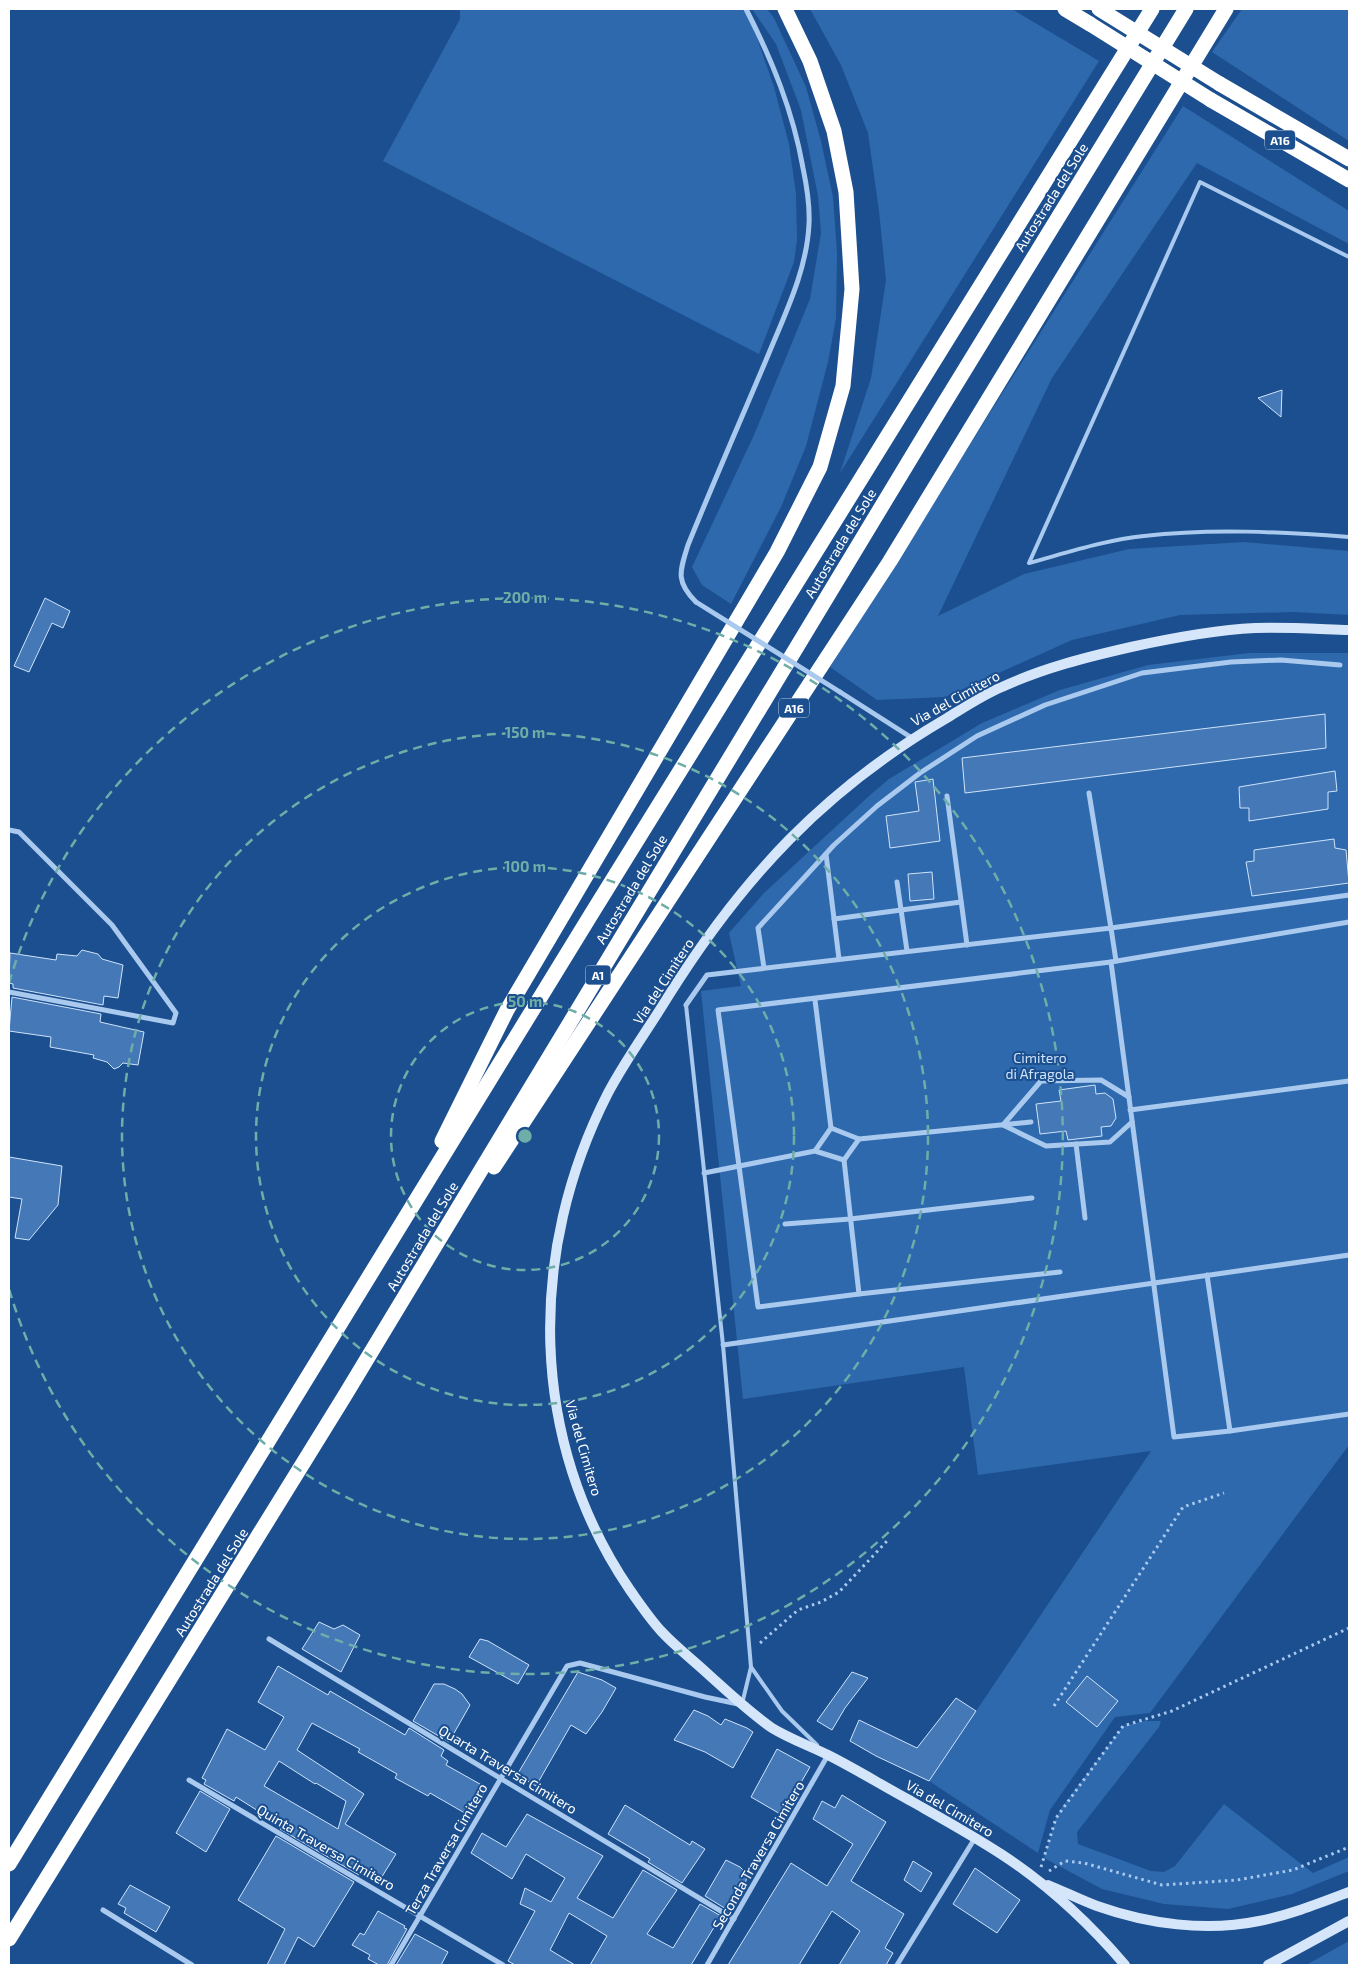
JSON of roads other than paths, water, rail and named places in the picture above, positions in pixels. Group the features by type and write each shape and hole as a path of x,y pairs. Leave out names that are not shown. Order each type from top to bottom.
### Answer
{"highway":[{"path":"399,1228 507,1010 773,561 820,467 843,386 844,376 852,289 846,192 834,131 810,61 785,9"},
{"name":"A16","path":"1065,9 1211,100 1349,180"},
{"name":"A16","path":"1099,9 1220,84 1349,159"},
{"name":"Autostrada del Sole","path":"9,1864 399,1228 1152,9"},
{"name":"Autostrada del Sole","path":"9,1939 344,1397 926,433 1186,9"},
{"name":"A16","path":"344,1397 890,561 1226,9"}],"main road":[{"name":"Via del Cimitero","path":"1125,1965 1087,1925 1036,1880 1004,1856 828,1755 793,1740 773,1728 741,1704 662,1632 629,1589 596,1532 576,1481 558,1418 550,1360 549,1306 554,1255 569,1193 583,1150 609,1092 721,918 796,831 839,792 912,738 998,688 1057,666 1184,635 1254,628 1349,630"},
{"path":"1036,1880 1097,1906 1135,1918 1175,1924 1219,1925 1258,1921 1299,1911 1349,1892"},
{"path":"1268,1965 1349,1921"}],"street":[{"path":"746,9 764,44 782,88 797,136 808,196 808,244 785,314 688,545 682,562 680,581 686,592 696,602 912,738"},
{"path":"764,968 758,928 826,854 877,806 920,773 977,736 1045,705 1142,674 1231,662 1281,660 1340,665"},
{"path":"1089,793 1111,928 1130,1110 1174,1437 1349,1414"},
{"path":"947,796 967,945"},
{"path":"9,830 19,832 112,925 176,1013 174,1023 9,992"},
{"path":"826,854 839,959"},
{"path":"897,882 907,952"},
{"path":"686,1006 707,975 1111,928 1349,895"},
{"path":"834,918 961,902"},
{"path":"1060,1272 859,1294 758,1308 718,1010 815,1000 1113,961 1349,922"},
{"path":"815,1000 831,1128 815,1151"},
{"path":"1003,1125 1041,1081 1101,1080 1129,1097"},
{"path":"1130,1110 1349,1080"},
{"path":"831,1128 859,1139 1031,1122"},
{"path":"1003,1125 1046,1146 1110,1142 1132,1122"},
{"path":"859,1139 844,1160 859,1294"},
{"path":"1076,1144 1085,1218"},
{"path":"704,1173 815,1151 844,1160"},
{"path":"785,1224 850,1220 1032,1198"},
{"path":"723,1345 1349,1255"},
{"path":"1207,1275 1230,1431"},
{"name":"Quarta Traversa Cimitero","path":"269,1640 501,1777 734,1919"},
{"name":"Terza Traversa Cimitero","path":"391,1965 567,1666 580,1663 705,1698 741,1704"},
{"name":"Seconda Traversa Cimitero","path":"707,1965 828,1755"},
{"name":"Quinta Traversa Cimitero","path":"189,1780 503,1965"},
{"path":"897,1965 975,1838"},
{"path":"103,1910 192,1965"}],"lane":[{"path":"1349,257 1200,182 1029,563 1084,548 1143,536 1243,531 1349,538"},
{"path":"686,1006 723,1345 750,1651 751,1667 741,1704"},
{"path":"751,1667 782,1711 828,1755"}],"park label":[{"name":"Cimitero di Afragola","path":"1040,1066"}]}
